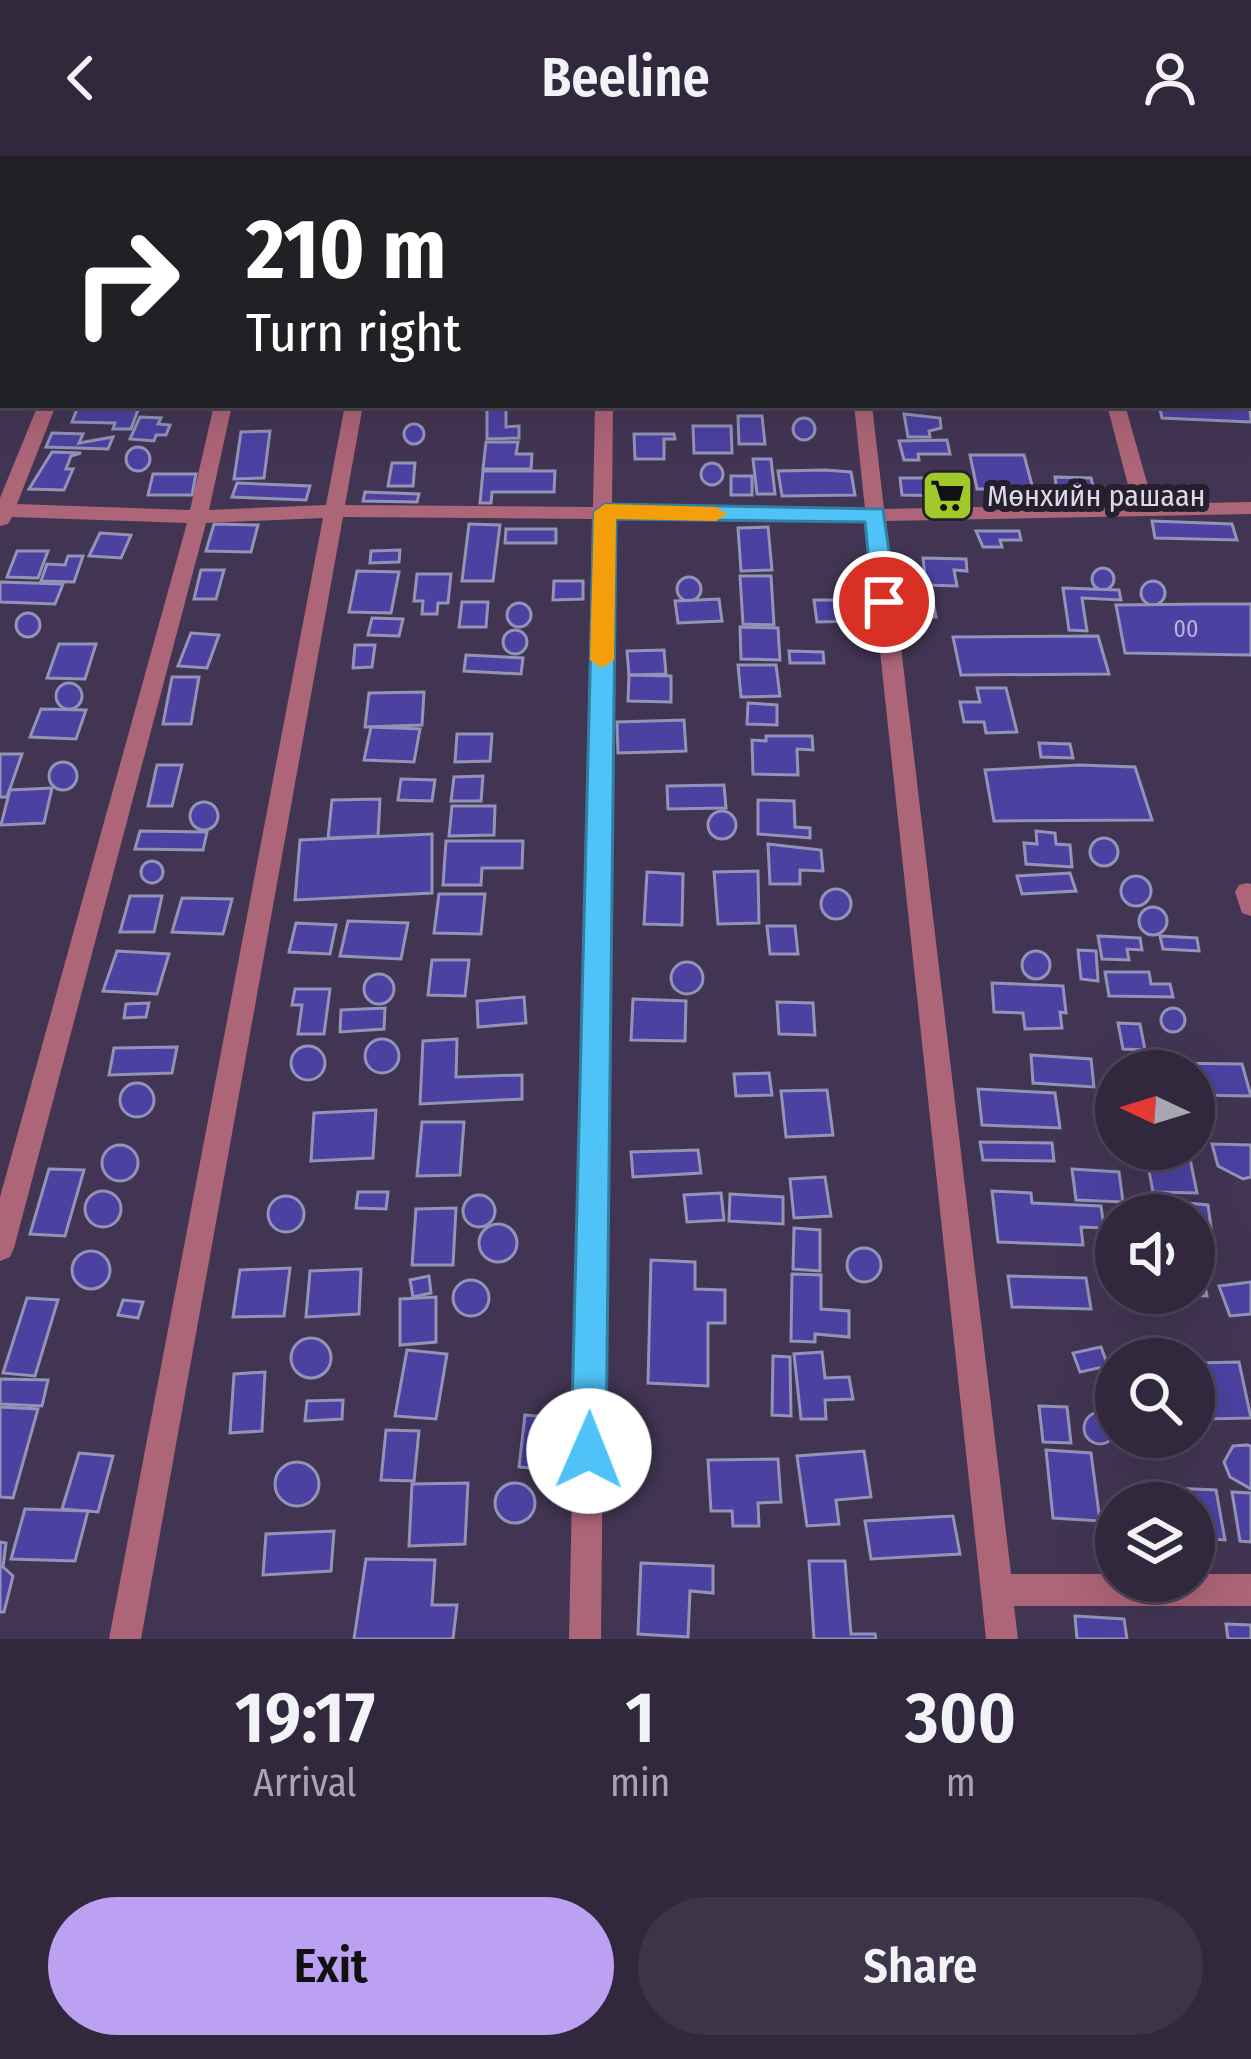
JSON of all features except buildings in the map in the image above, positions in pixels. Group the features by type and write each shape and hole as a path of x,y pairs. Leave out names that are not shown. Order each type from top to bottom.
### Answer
{"street":[{"path":"46,408 2,514 875,514 1251,508"},
{"path":"0,1249 198,517 222,408"},
{"path":"125,1639 353,408"},
{"path":"585,1639 604,408"},
{"path":"863,408 1002,1639"},
{"path":"1117,408 1144,507"},
{"path":"995,1590 1251,1590"}],"slow traffic":[{"path":"602,660 605,512 716,514"}],"place":[{"name":"Мөнхийн рашаан","path":"948,496"}],"route":[{"path":"589,1451 605,512 875,514 884,602"}]}
